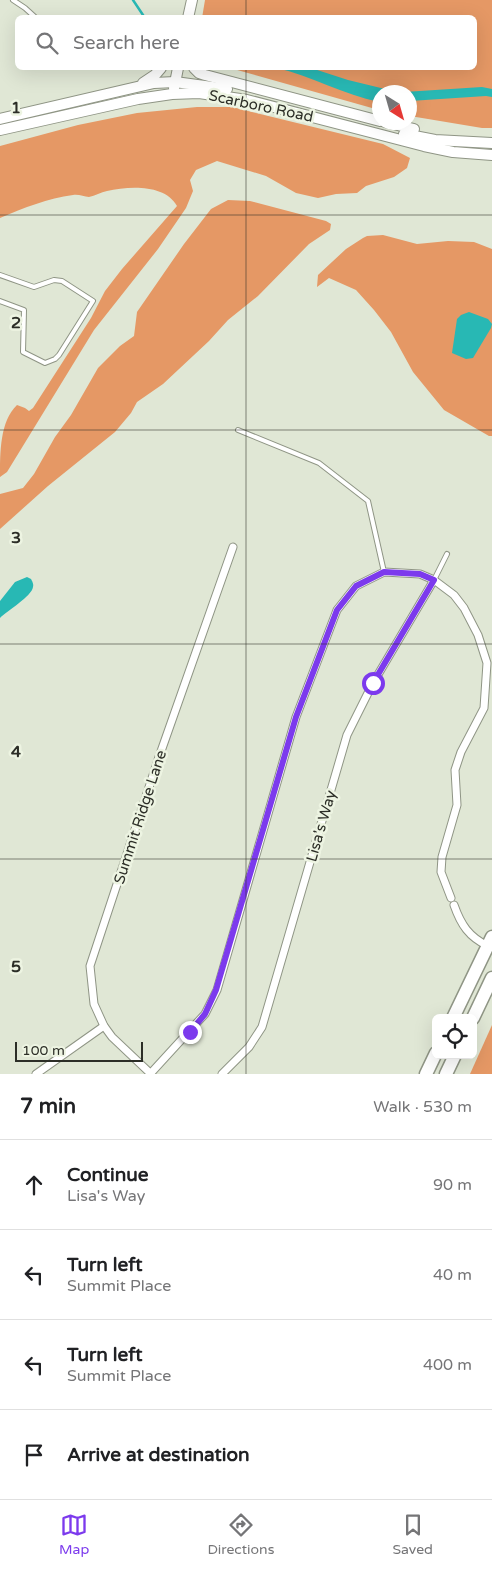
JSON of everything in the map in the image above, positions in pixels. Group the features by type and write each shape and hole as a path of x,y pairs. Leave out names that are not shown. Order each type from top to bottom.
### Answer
{"highway":[{"path":"455,1014 491,944"},
{"path":"475,1014 492,978"},
{"path":"426,1074 434,1059"},
{"path":"446,1074 453,1059"}],"main road":[{"path":"187,15 192,3"},
{"path":"135,87 155,75 159,70"},
{"path":"172,94 178,70"},
{"path":"196,70 205,76 372,119"},
{"path":"0,129 35,116 165,88 175,82"},
{"name":"Scarboro Road","path":"0,119 135,87 154,83 175,82 237,91 412,136 435,140 490,143"},
{"name":"Scarboro Road","path":"0,129 138,99 172,94 199,93 230,97 424,146 454,152 492,155"},
{"path":"417,130 490,143"}],"street":[{"name":"Summit Ridge Lane","path":"150,1074 112,1037 104,1026 94,1004 90,966 166,738 233,547"},
{"path":"150,1074 205,1014 216,990 296,717 337,610 356,586 384,572 420,574 434,580 454,595 464,608 478,635 487,663 484,708 461,752 455,770 457,805 442,857 441,872 464,928 475,940 491,944"},
{"name":"Lisa's Way","path":"222,1074 249,1047 262,1027 347,735 373,683 434,580"},
{"path":"36,1074 104,1026"}],"lane":[{"path":"13,0 33,15"},
{"path":"0,275 34,287 54,280 62,280 93,301 59,355 45,363 23,352 24,310 0,302"},
{"path":"238,430 319,463 368,501 384,572"},
{"path":"434,580 447,554"}],"shaded area":[{"path":"205,0 492,0 492,128 417,117 417,85 372,85 372,108 237,70 477,70 477,15 202,15"},
{"path":"197,107 232,107 383,144 410,158 407,168 394,177 366,186 357,193 336,194 318,198 296,193 266,176 217,161 196,170 190,180 193,191 186,208 158,249 94,330 7,472 0,477 2,438 11,412 17,405 29,411 33,408 91,318 105,291 177,206 171,199 155,190 126,188 89,197 75,195 54,198 0,218 0,146 78,125 137,113"},
{"path":"228,200 250,201 326,221 331,224 330,230 309,244 258,296 228,320 209,341 163,384 137,402 131,413 115,432 48,486 0,529 0,494 23,488 34,474 98,368 120,346 134,336 137,312 184,244 211,209"},
{"path":"383,235 417,244 448,241 474,242 492,249 492,436 444,410 413,372 391,332 356,290 329,278 317,287 318,275 346,249 367,236"},
{"path":"492,1025 492,1074 470,1074"}],"water":[{"path":"286,70 317,70 372,86 372,100 353,95"},
{"path":"482,87 492,89 492,97 417,101 417,91"},
{"path":"469,312 488,319 492,324 473,358 466,359 452,353 457,319"},
{"path":"27,577 33,583 32,591 0,618 0,601 15,582"}],"waterway":[{"path":"133,0 143,15"}],"route":[{"path":"190,1032 205,1014 216,990 296,717 337,610 356,586 384,572 420,574 434,580 373,683"}]}
